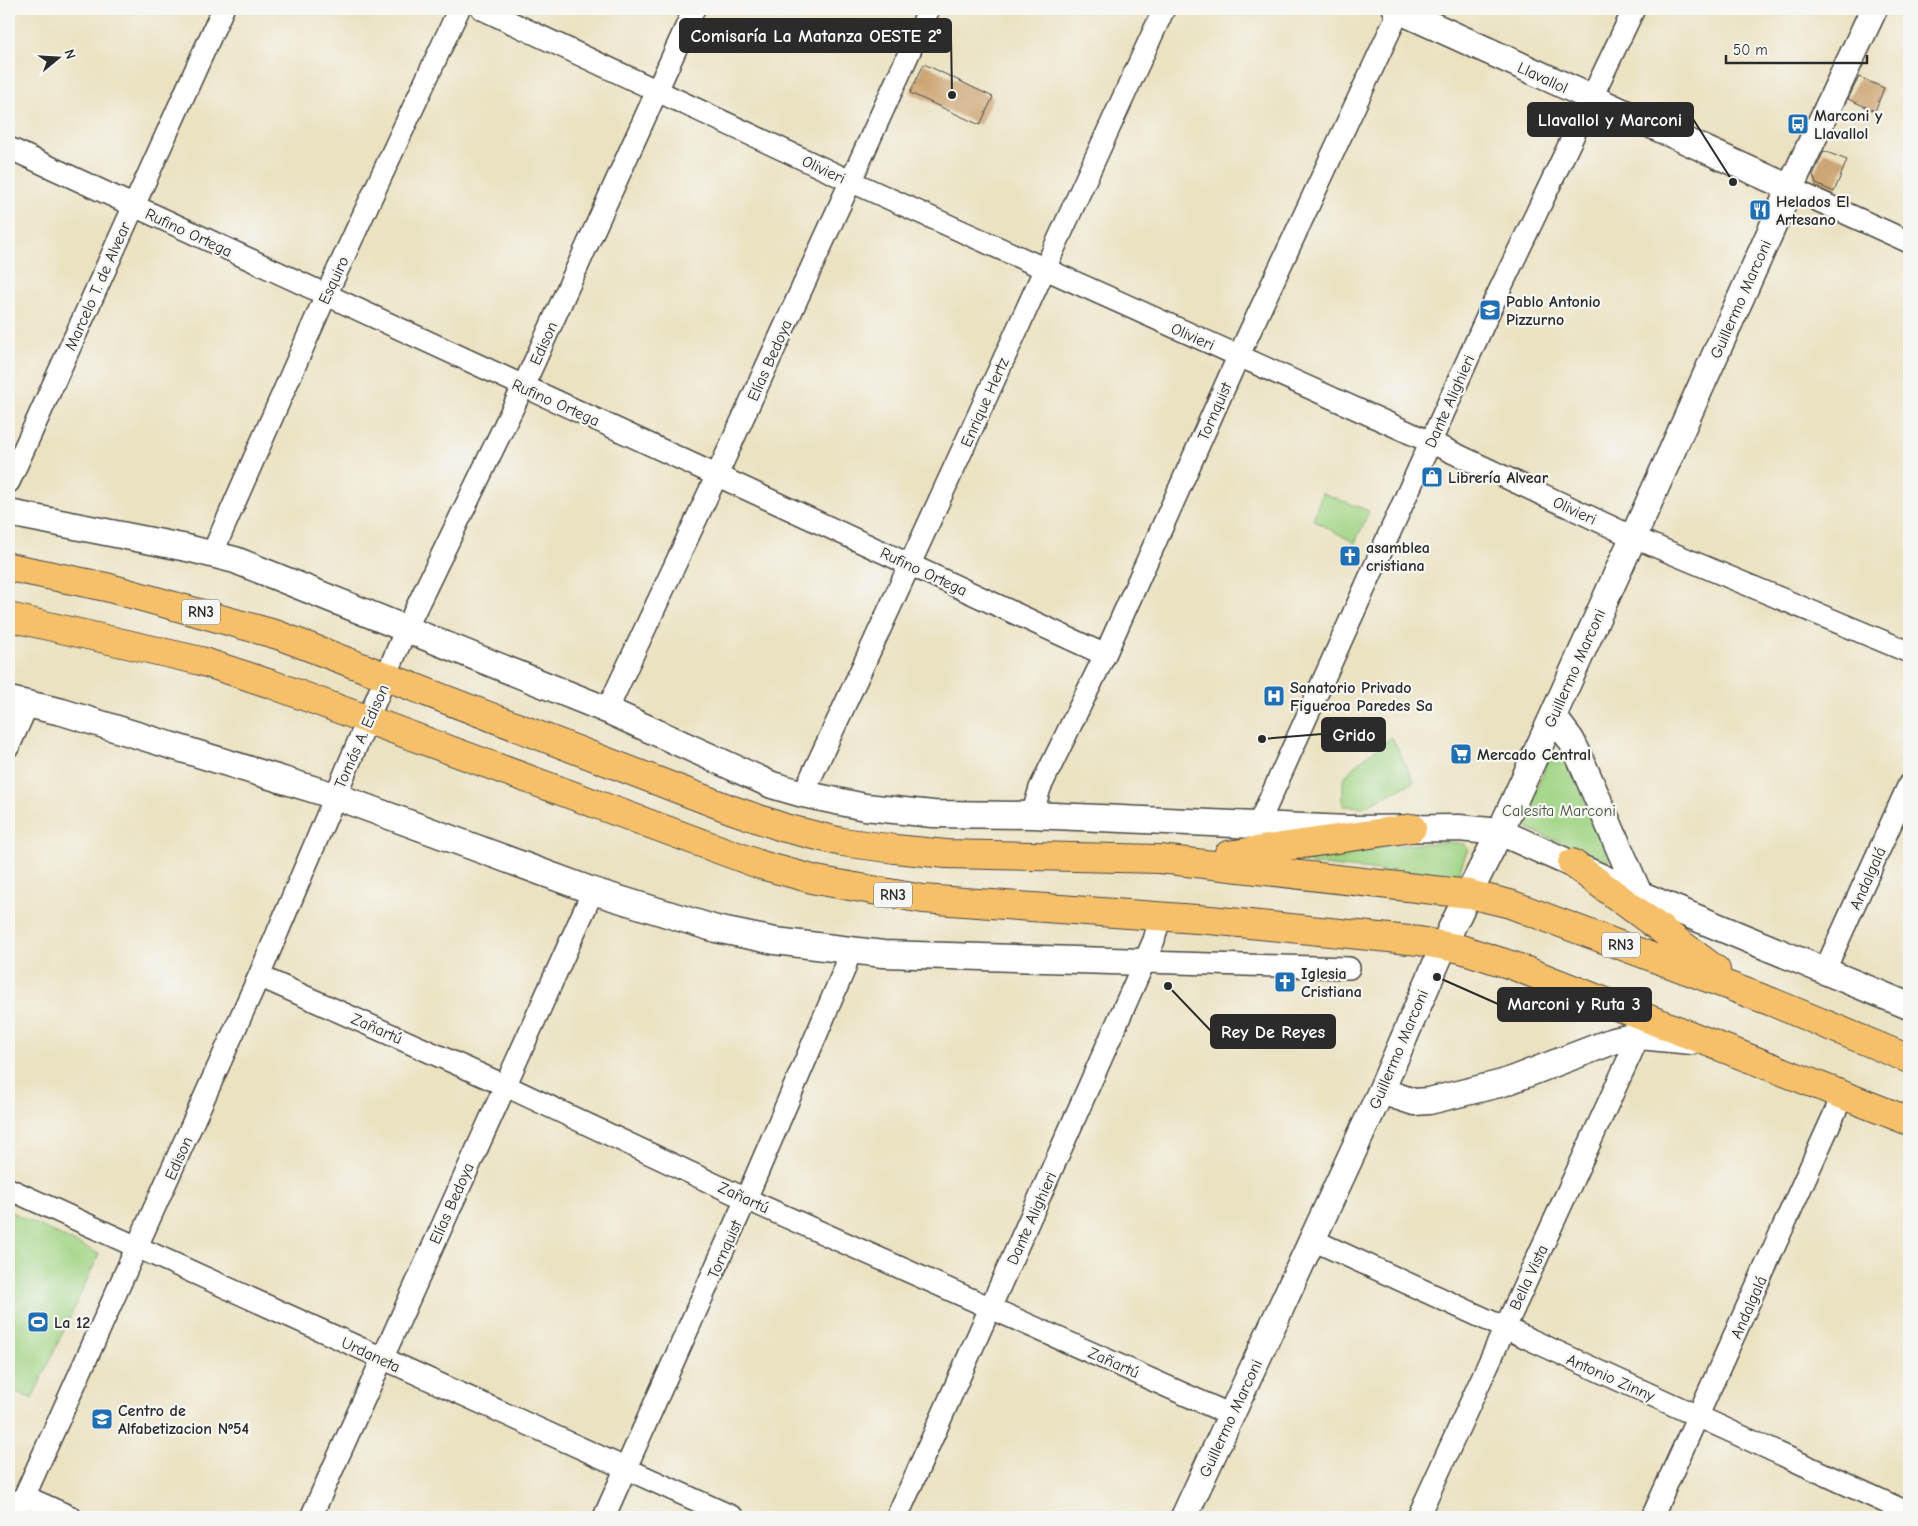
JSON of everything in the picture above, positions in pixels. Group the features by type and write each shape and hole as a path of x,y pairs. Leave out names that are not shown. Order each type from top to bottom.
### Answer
{"highway":[{"name":"RN3","path":"9,567 106,587 187,608 278,635 388,675 730,809 784,828 842,842 946,854 1160,859 1469,894 1510,904 1772,1002 1909,1059"},
{"name":"RN3","path":"9,617 201,661 271,684 761,865 816,880 923,899 1220,921 1444,944 1500,960 1909,1121"},
{"path":"1160,859 1257,852 1412,828"},
{"name":"RN3","path":"1572,863 1684,948 1718,971 1772,1002"}],"street":[{"name":"Marcelo T. de Alvear","path":"9,482 223,9"},
{"name":"Esquiro","path":"212,554 326,295 459,9"},
{"name":"Olivieri","path":"482,9 850,181 1430,442 1633,537 1909,652"},
{"name":"Edison","path":"388,675 406,629 523,387 694,9"},
{"name":"Elías Bedoya","path":"607,710 717,475 929,9"},
{"name":"Enrique Hertz","path":"803,794 911,565 1043,269 1164,9"},
{"name":"Llavallol","path":"1398,9 1909,242"},
{"name":"Tornquist","path":"1032,815 1040,788 1105,655 1238,357 1398,9"},
{"name":"Dante Alighieri","path":"1258,824 1490,310 1634,9"},
{"name":"Guillermo Marconi","path":"1184,1517 1380,1091 1444,944 1500,832 1790,188 1874,9"},
{"name":"Rufino Ortega","path":"9,148 1105,655"},
{"path":"9,513 235,560 607,710 748,775 803,794 902,812 1032,815 1347,829 1459,828 1500,832 1639,894 1909,1006"},
{"name":"Tomás A. Edison","path":"335,796 388,675"},
{"path":"9,746 18,702 62,712 335,796 593,891 716,929 775,941 884,954 1349,968"},
{"path":"1553,716 1571,740 1579,756 1639,894"},
{"name":"Andalgalá","path":"1824,972 1909,784"},
{"name":"Edison","path":"15,1517 138,1248 259,976 335,796"},
{"name":"Elías Bedoya","path":"311,1517 593,891"},
{"name":"Dante Alighieri","path":"897,1517 1154,940 1160,917"},
{"name":"Tornquist","path":"604,1517 746,1199 841,977 850,950"},
{"name":"Zañartú","path":"259,976 504,1085 746,1199 1232,1415"},
{"path":"1380,1091 1414,1102 1429,1101 1503,1083 1613,1041 1639,1036 1707,1042"},
{"name":"Bella Vista","path":"1418,1517 1639,1036"},
{"name":"Andalgalá","path":"1652,1517 1837,1108 1840,1094"},
{"name":"Urdaneta","path":"9,1189 733,1517"},
{"name":"Antonio Zinny","path":"1312,1240 1504,1329 1699,1415 1909,1513"},
{"path":"24,1496 71,1517"}],"green space":[{"path":"1322,493 1369,511 1355,543 1313,520"},
{"path":"1392,737 1414,782 1363,807 1343,806 1343,779 1356,764"},
{"name":"Calesita Marconi","path":"1554,755 1570,763 1610,862 1530,830 1526,825 1525,817 1550,756"},
{"path":"1451,842 1464,844 1468,849 1456,879 1274,860 1369,847"},
{"name":"La 12","path":"9,1211 99,1254 32,1399 9,1389"}],"building":[{"path":"924,64 993,97 980,125 910,93"},
{"path":"1859,77 1884,88 1875,111 1848,99"},
{"path":"1824,151 1847,160 1834,192 1816,184 1813,175"}],"place":[{"name":"Comisaría La Matanza OESTE 2°","path":"952,95"},
{"name":"Marconi y Llavallol","path":"1798,124"},
{"name":"Llavallol y Marconi","path":"1733,182"},
{"name":"Helados El Artesano","path":"1760,210"},
{"name":"Pablo Antonio Pizzurno","path":"1490,310"},
{"name":"Librería Alvear","path":"1432,477"},
{"name":"asamblea cristiana","path":"1350,556"},
{"name":"Sanatorio Privado Figueroa Paredes Sa","path":"1274,696"},
{"name":"Grido","path":"1262,739"},
{"name":"Mercado Central","path":"1461,754"},
{"name":"Marconi y Ruta 3","path":"1437,977"},
{"name":"Iglesia Cristiana","path":"1285,982"},
{"name":"Rey De Reyes","path":"1168,986"},
{"name":"La 12","path":"38,1322"},
{"name":"Centro de Alfabetizacion Nº54","path":"102,1419"}]}
